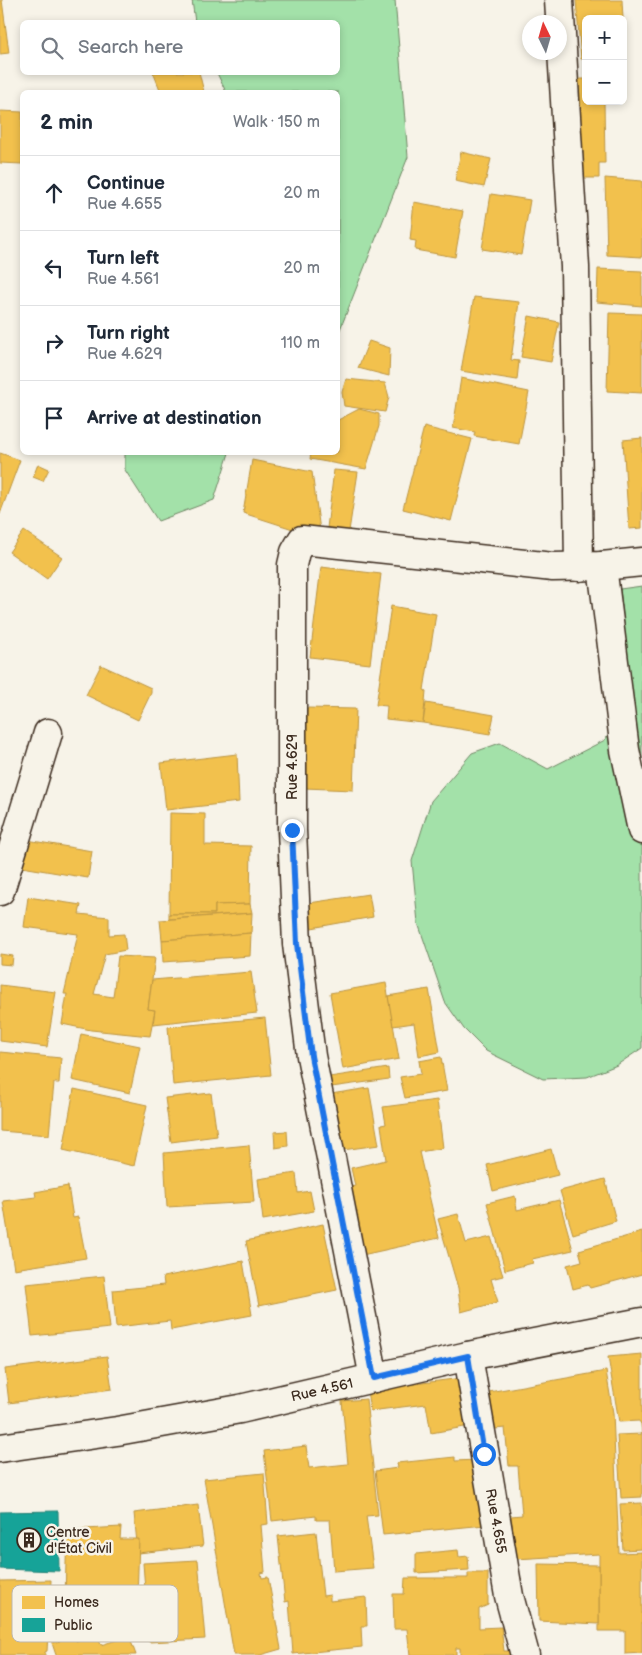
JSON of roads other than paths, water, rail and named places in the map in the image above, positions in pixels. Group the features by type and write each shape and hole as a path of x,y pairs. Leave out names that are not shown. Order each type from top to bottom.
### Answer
{"street":[{"path":"559,0 591,566 625,750 642,830"},
{"name":"Rue 4.629","path":"374,1378 311,1056 297,944 292,830 292,565 295,552 302,540 553,567 591,566"},
{"path":"591,566 642,562"},
{"path":"0,891 48,734"},
{"name":"Rue 4.561","path":"0,1448 117,1431 240,1409 468,1356 642,1322"},
{"name":"Rue 4.655","path":"468,1356 509,1596 525,1655"}],"place":[{"name":"Centre d'État Civil","path":"29,1540"}]}
